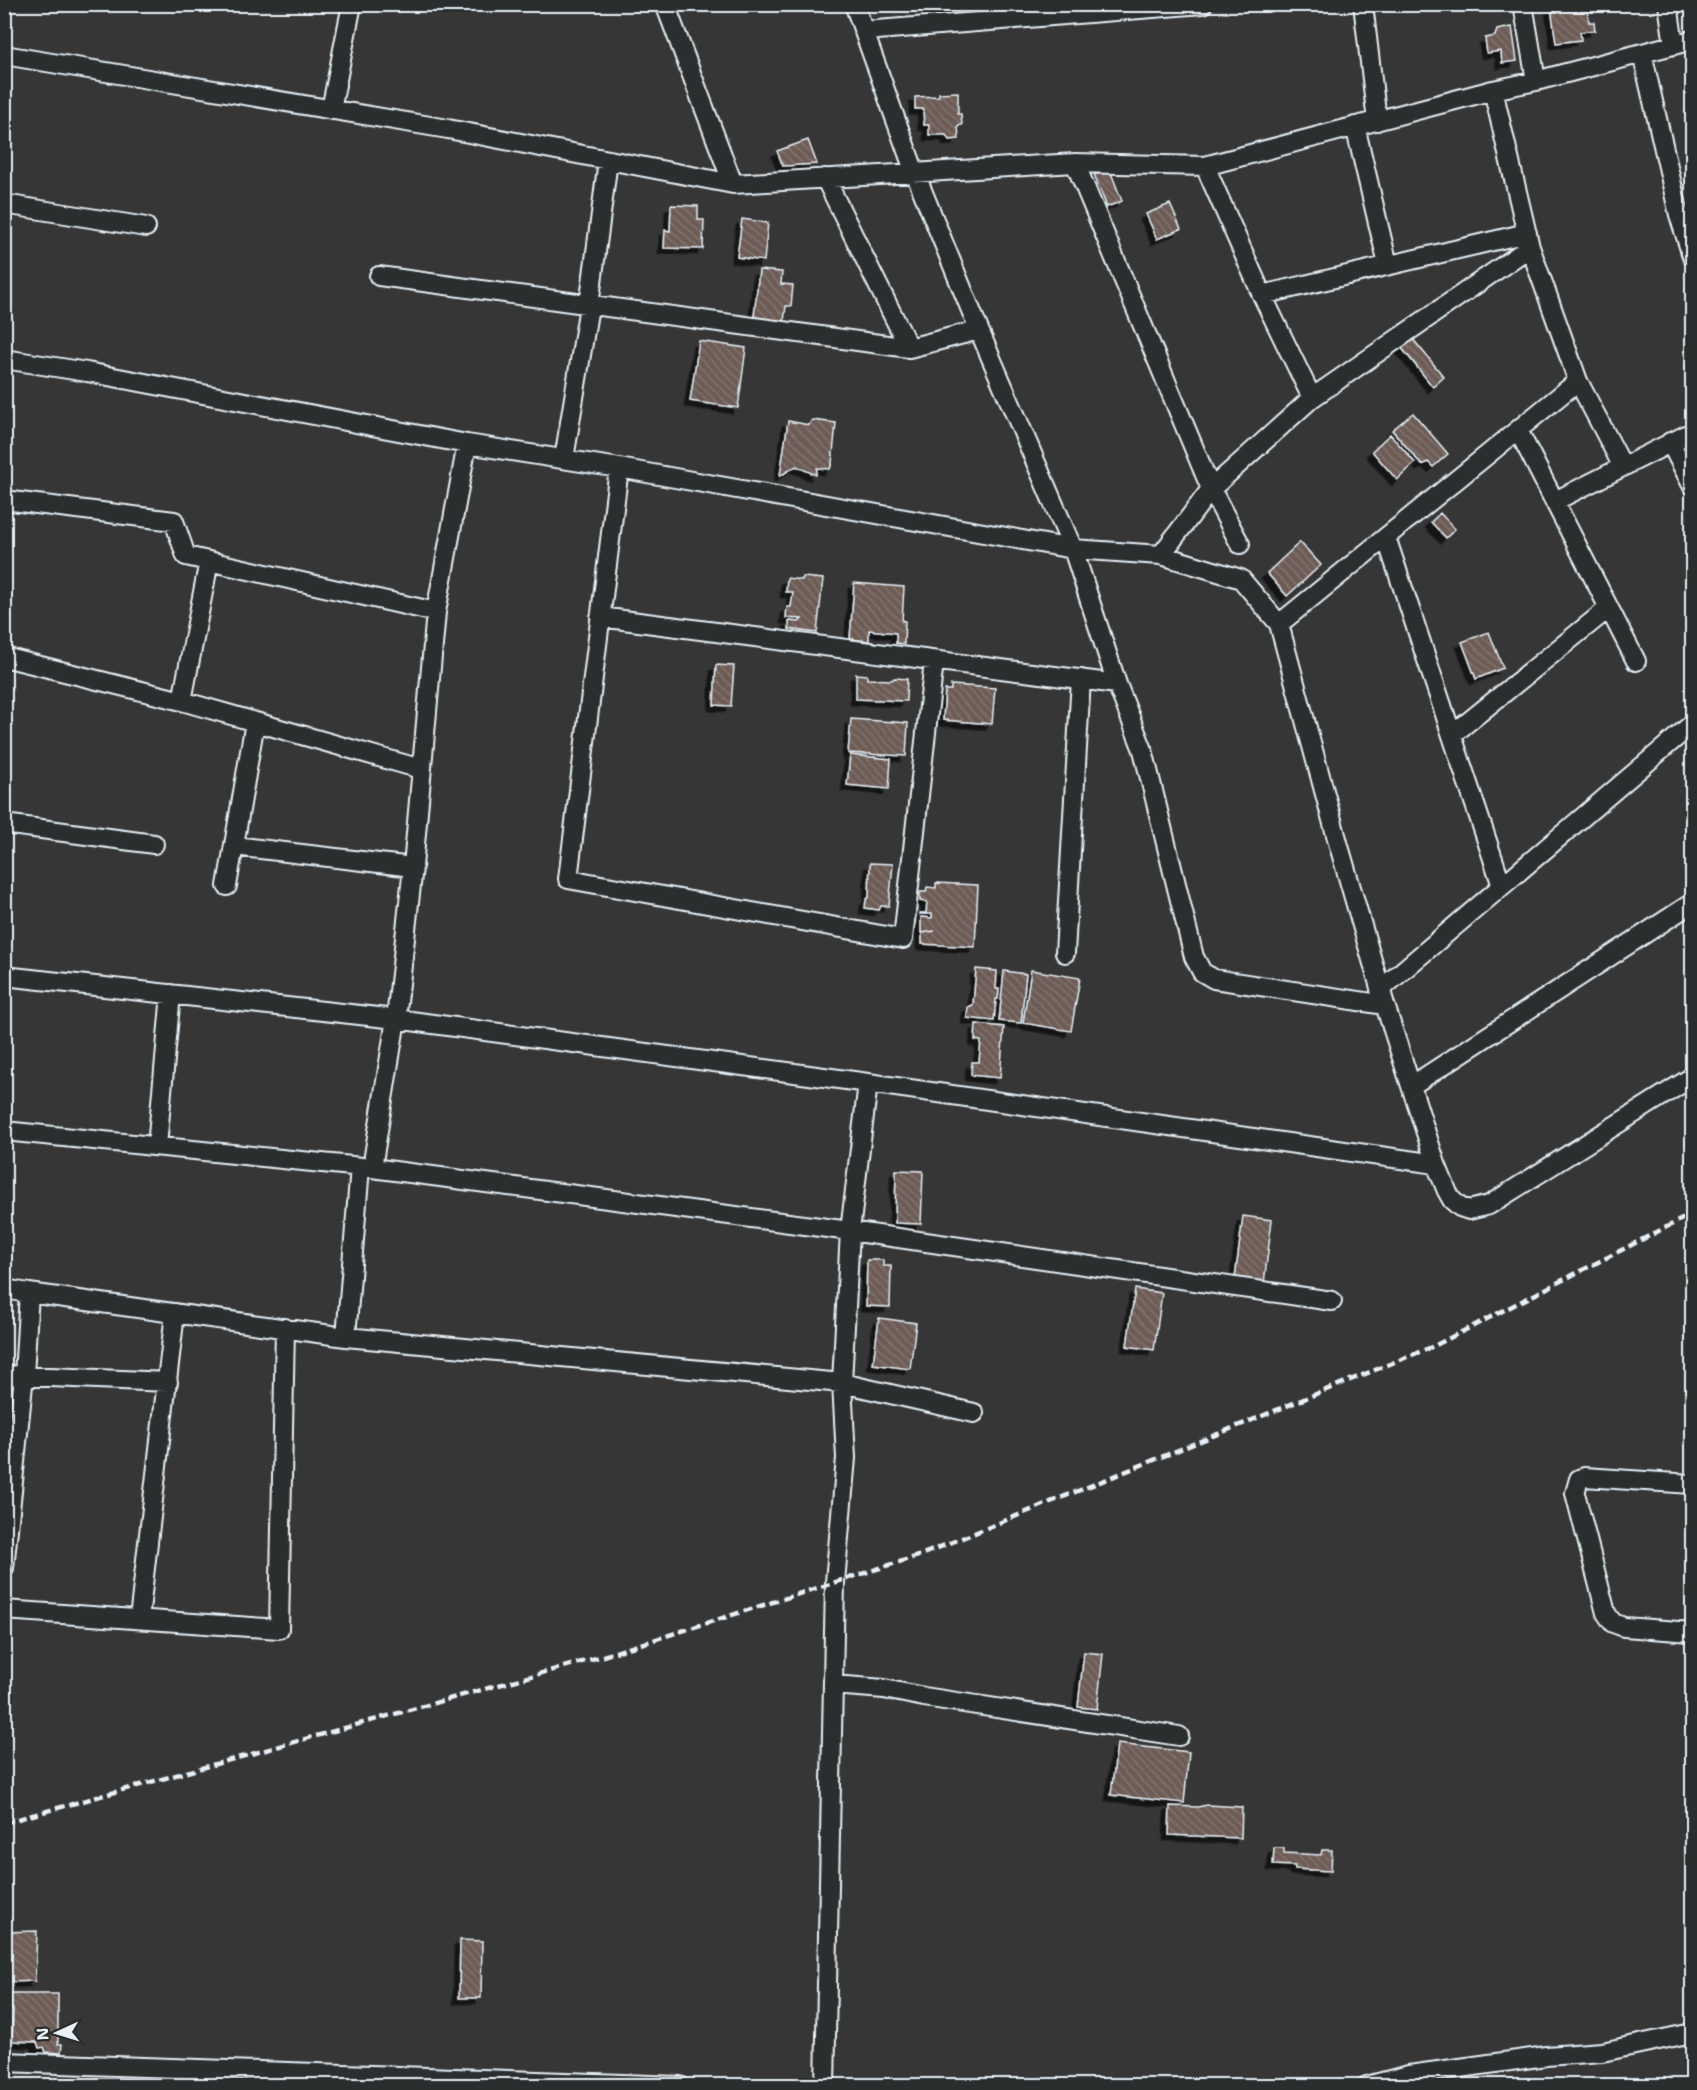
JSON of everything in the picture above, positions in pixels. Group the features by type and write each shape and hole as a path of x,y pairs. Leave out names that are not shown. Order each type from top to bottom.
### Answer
{"street":[{"path":"331,110 352,4"},
{"path":"665,4 733,184"},
{"path":"854,4 915,173 979,330 1073,549 1117,684 1140,739 1194,957 1202,972 1214,979 1383,998 1502,886 1692,724"},
{"path":"864,32 1203,4"},
{"path":"1363,4 1377,121"},
{"path":"1523,4 1536,81"},
{"path":"1668,4 1674,45"},
{"path":"4,55 448,129 733,184 1076,163 1205,166 1692,40"},
{"path":"1642,53 1679,215 1692,256"},
{"path":"1493,90 1528,240 1578,381 1623,467"},
{"path":"1355,126 1388,265"},
{"path":"564,459 589,306 609,160"},
{"path":"1076,163 1211,489 1240,544"},
{"path":"1205,166 1262,295 1312,398"},
{"path":"825,178 909,348"},
{"path":"4,204 146,227"},
{"path":"1262,295 1388,265 1528,240"},
{"path":"1161,555 1211,489 1312,398 1528,240"},
{"path":"380,276 909,348 979,330"},
{"path":"4,359 467,444 619,468 1073,549 1161,555 1241,579 1279,624 1383,998 1436,1164 1452,1200 1460,1207 1469,1210 1489,1205 1692,1077"},
{"path":"1279,624 1578,381"},
{"path":"1518,430 1636,661"},
{"path":"1555,501 1692,432"},
{"path":"1670,442 1692,485"},
{"path":"346,1337 366,1167 396,1019 413,867 436,612 467,444"},
{"path":"619,468 568,879 903,939 934,661"},
{"path":"4,500 174,521 186,556 436,612"},
{"path":"1386,537 1502,886"},
{"path":"182,701 209,561"},
{"path":"1452,735 1609,608"},
{"path":"600,617 1117,684"},
{"path":"4,657 182,701 421,769"},
{"path":"1065,952 1081,680"},
{"path":"227,885 255,722"},
{"path":"4,824 154,844"},
{"path":"234,846 413,867"},
{"path":"1411,1086 1692,903"},
{"path":"4,976 396,1019 1436,1164"},
{"path":"157,1146 171,994"},
{"path":"825,2085 835,1582 846,1458 842,1383 850,1232 868,1083"},
{"path":"4,1131 366,1167 850,1232 1332,1301"},
{"path":"4,1289 346,1337 842,1383 974,1413"},
{"path":"4,1568 24,1376 29,1293"},
{"path":"139,1619 175,1313"},
{"path":"4,1610 279,1629 285,1328"},
{"path":"4,1375 168,1382"},
{"path":"1692,1484 1584,1477 1579,1479 1575,1492 1606,1613 1613,1623 1624,1627 1692,1632"},
{"path":"833,1685 884,1689 1179,1736"},
{"path":"1367,2085 1421,2073 1546,2056 1602,2052 1692,2033"},
{"path":"4,2062 680,2085"}],"building":[{"path":"1586,4 1589,22 1594,22 1595,30 1580,32 1581,40 1556,43 1551,7"},
{"path":"1512,27 1517,61 1502,63 1501,51 1487,53 1485,38 1495,36 1497,30"},
{"path":"958,92 958,114 961,114 962,125 958,126 959,139 949,140 946,135 929,135 929,125 924,125 923,109 915,109 915,97"},
{"path":"808,140 817,164 783,166 777,151"},
{"path":"1111,173 1122,201 1107,207 1094,174"},
{"path":"1170,204 1181,229 1157,239 1146,214"},
{"path":"671,205 698,206 698,220 704,220 703,249 664,248 665,230 670,231"},
{"path":"742,219 768,223 764,261 737,257"},
{"path":"759,270 782,272 781,284 793,285 791,306 786,306 784,321 754,317"},
{"path":"1412,338 1444,377 1433,387 1401,347"},
{"path":"699,341 746,348 738,408 690,401"},
{"path":"1413,413 1448,454 1433,467 1428,462 1422,465 1392,430"},
{"path":"812,420 836,423 830,469 817,468 816,475 796,466 780,476 788,421 809,425"},
{"path":"1390,434 1415,463 1397,480 1372,451"},
{"path":"1440,513 1455,529 1446,538 1431,522"},
{"path":"1300,542 1321,565 1287,596 1267,573"},
{"path":"803,577 823,579 817,633 789,629 789,621 799,622 802,619 786,618 787,607 791,607 793,592 786,592 787,578 802,580"},
{"path":"854,583 904,587 902,621 905,621 904,644 896,643 896,633 869,630 869,641 850,639"},
{"path":"1489,632 1503,668 1476,679 1462,642"},
{"path":"716,665 734,666 731,706 714,705"},
{"path":"856,674 867,675 867,679 907,679 906,701 856,699"},
{"path":"951,685 995,688 992,724 943,720 945,690 951,690"},
{"path":"851,719 908,723 906,756 848,753"},
{"path":"850,755 891,759 889,789 847,785"},
{"path":"870,863 893,864 889,906 881,906 879,910 865,908 869,897"},
{"path":"936,883 978,885 975,947 922,944 922,933 935,931 921,933 921,917 932,918 932,914 920,914 926,913 927,902 920,901 920,892 926,892 927,887 936,888"},
{"path":"976,969 997,971 996,989 999,989 994,1021 967,1018 968,1007 973,1005"},
{"path":"1031,970 1080,978 1071,1031 1023,1023"},
{"path":"1004,971 1026,974 1021,1023 999,1021"},
{"path":"976,1024 1004,1027 1000,1078 971,1075 972,1062 979,1062 981,1041 975,1040"},
{"path":"896,1170 923,1171 921,1224 895,1223"},
{"path":"1243,1216 1272,1220 1264,1283 1235,1279"},
{"path":"867,1260 883,1260 883,1266 891,1266 890,1307 866,1306"},
{"path":"1135,1289 1162,1293 1154,1350 1127,1346"},
{"path":"879,1318 916,1323 910,1369 873,1364"},
{"path":"1084,1652 1103,1654 1097,1709 1078,1707"},
{"path":"1117,1744 1189,1752 1184,1803 1111,1795"},
{"path":"1170,1806 1242,1807 1241,1838 1169,1835"},
{"path":"1274,1848 1284,1848 1284,1853 1321,1855 1322,1850 1332,1850 1331,1871 1273,1865"},
{"path":"37,1931 35,1981 7,1982 5,1932"},
{"path":"460,1940 482,1941 481,1998 459,1998"},
{"path":"10,1994 58,1994 58,2044 62,2044 61,2053 46,2052 44,2047 39,2048 37,2042 12,2041 13,2009 10,2008"}],"railway":[{"path":"4,1823 603,1656 918,1556 1434,1346 1692,1214"}]}
